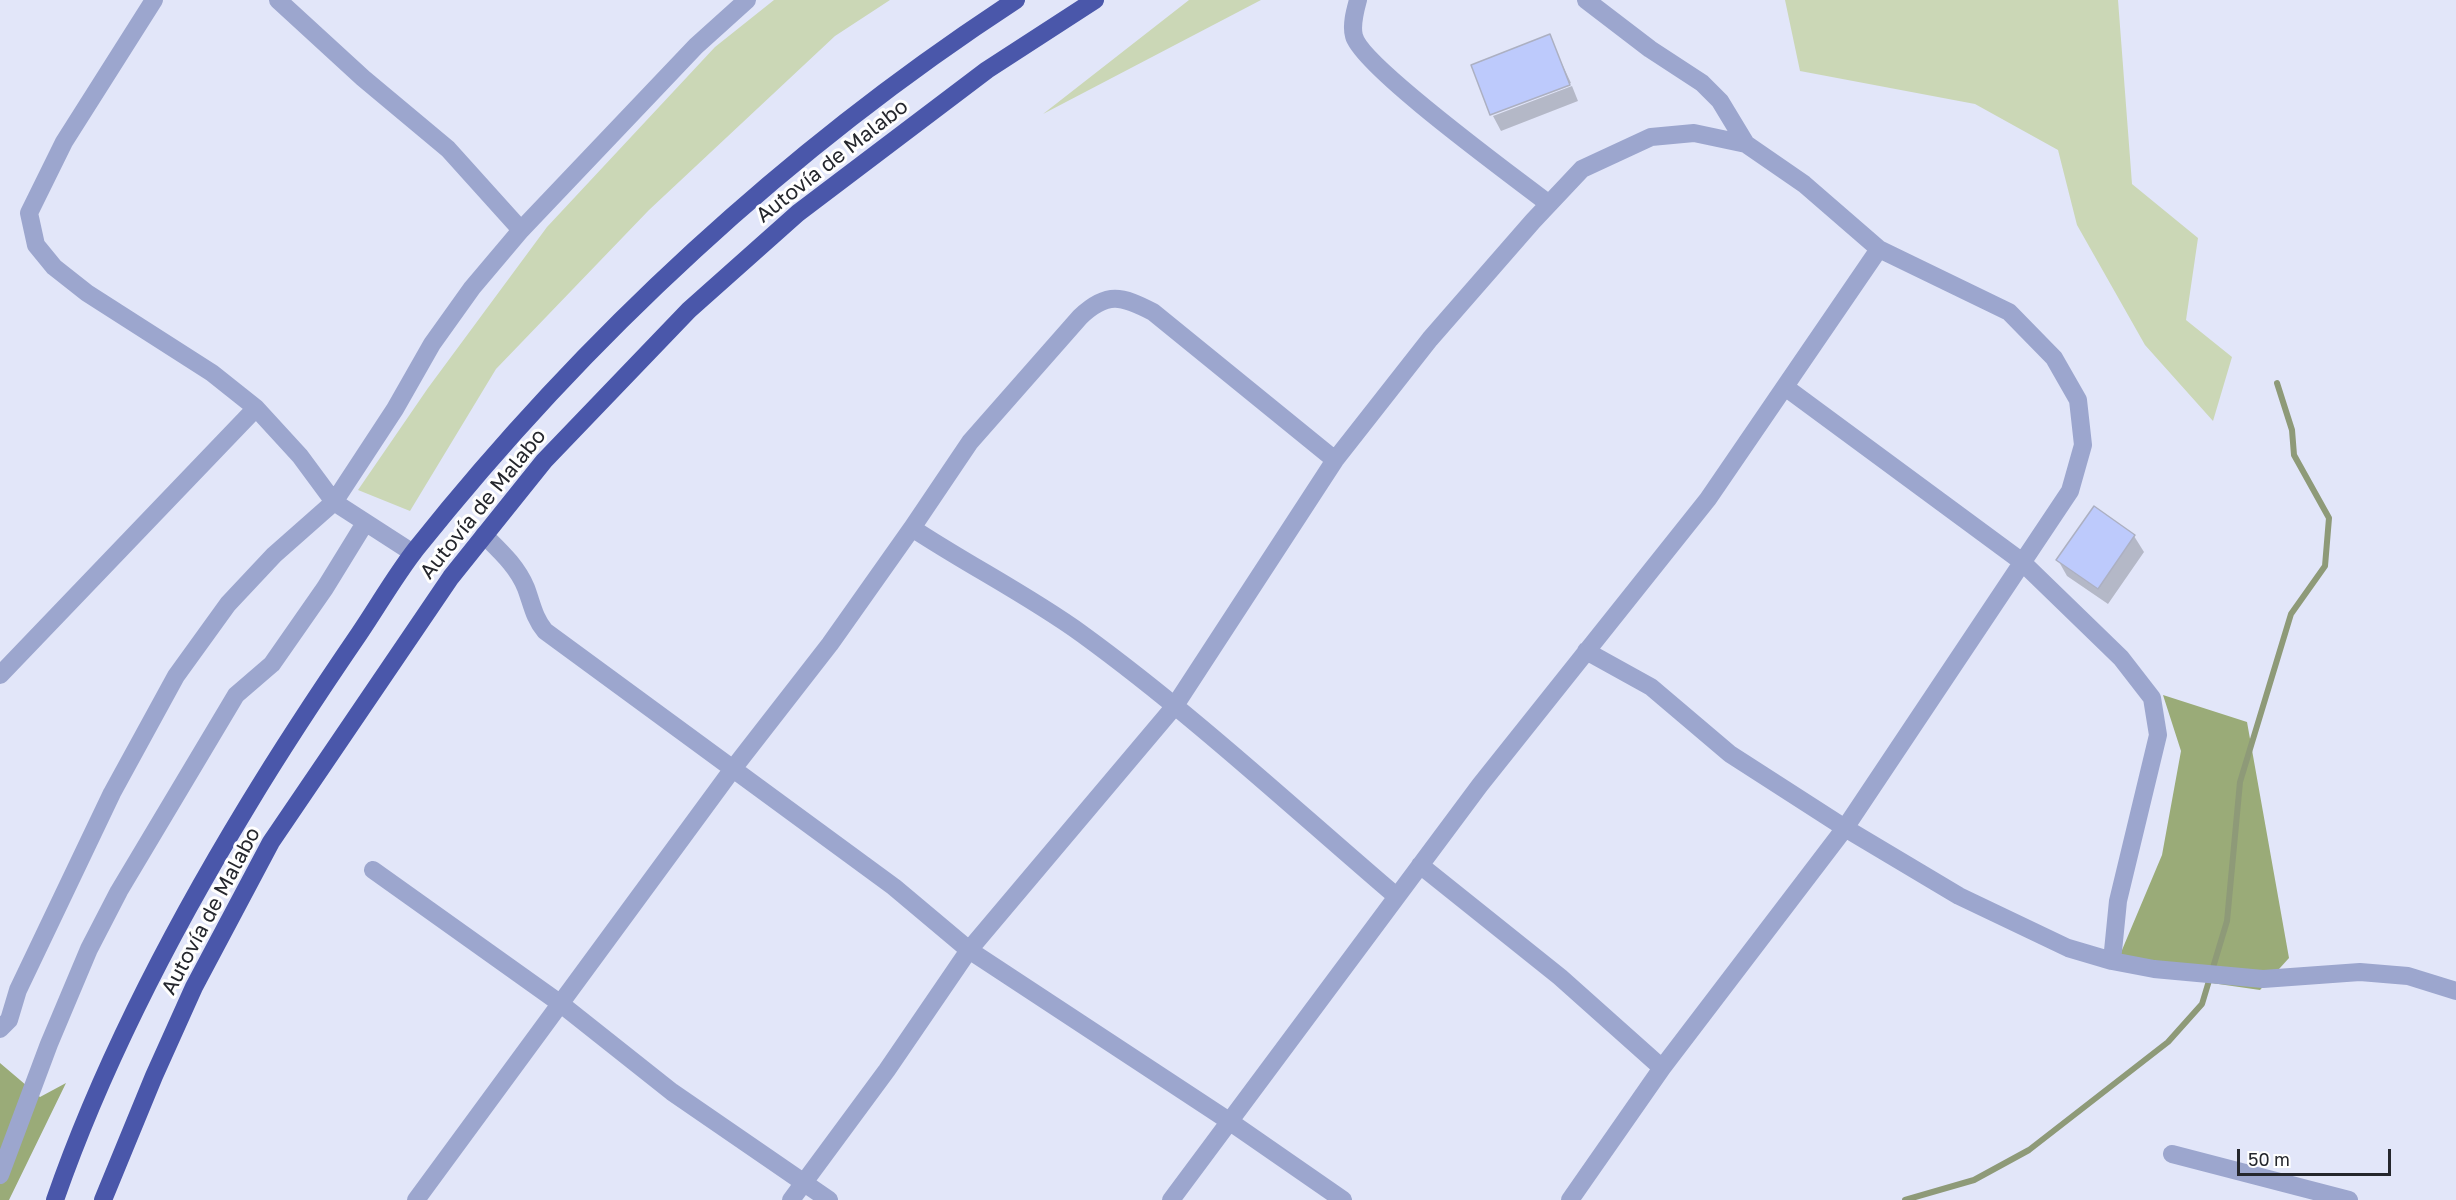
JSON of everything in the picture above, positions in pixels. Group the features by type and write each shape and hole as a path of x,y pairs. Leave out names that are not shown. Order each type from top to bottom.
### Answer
{"highway":[{"name":"Autovía de Malabo","path":"55,1200 113,1059 152,976 204,877 300,719 414,553 505,444 649,293 768,185 841,126 951,42 1016,0"},
{"name":"Autovía de Malabo","path":"103,1200 154,1076 194,987 272,842 384,672 451,577 544,461 689,310 798,213 987,70 1095,0"}],"street":[{"path":"154,0 64,142 29,213 36,245 54,267 87,293 212,373 256,408 300,456 334,502 414,553"},
{"path":"278,0 363,78 448,149 520,230"},
{"path":"1358,0 1353,22 1354,38 1367,57 1429,111 1549,204"},
{"path":"1586,0 1650,49 1702,83 1720,102 1746,144"},
{"path":"0,1029 9,1020 18,990 112,793 176,676 228,604 274,555 334,502 395,410 432,344 472,288 520,230 738,2"},
{"path":"791,1200 887,1070 969,950 1174,706 1335,460 1430,339 1582,169 1651,137 1694,133 1746,144 1804,184 1879,249 2009,312 2054,358 2078,400 2083,445 2070,491 2021,561 1845,828 1662,1068 1570,1200"},
{"path":"1171,1200 1396,896 1586,651 1708,499 1879,249"},
{"path":"416,1200 732,770 830,644 970,442 1095,302 1110,298 1130,300 1153,312 1335,460"},
{"path":"1785,387 2021,561 2121,658 2152,698 2158,735 2118,900 2112,961"},
{"path":"0,675 256,408"},
{"path":"0,1174 49,1044 89,949 118,891 236,694 272,664 325,588 365,523"},
{"path":"912,528 957,558 1053,614 1174,706 1396,896"},
{"path":"484,535 515,567 525,586 536,620 545,631 894,887 969,950 1343,1200"},
{"path":"1586,651 1650,687 1730,753 1845,828 1959,896 2068,948 2112,961 2154,969 2263,979 2360,972 2408,976 2456,991"},
{"path":"1420,865 1560,977 1662,1068"},
{"path":"373,870 561,1004 672,1092 804,1180 829,1200"},
{"path":"2172,1154 2349,1200"}],"green space":[{"path":"774,0 890,0 835,36 649,210 496,369 410,511 358,490 428,388 547,227 715,47"},
{"path":"1189,0 1261,0 1043,114"},
{"path":"1785,0 2118,0 2132,184 2198,238 2186,320 2232,357 2213,421 2145,345 2077,225 2058,150 1975,104 1800,71"},
{"path":"2163,695 2247,722 2289,958 2260,990 2114,969 2162,855 2181,751"},
{"path":"0,1063 40,1097 66,1083 9,1200 0,1200"}],"building":[{"path":"1550,34 1570,85 1490,115 1471,65"},
{"path":"2094,506 2135,535 2098,589 2056,560"}],"waterway":[{"path":"1905,1200 1974,1180 2029,1150 2168,1042 2202,1004 2227,921 2240,782 2291,614 2325,566 2329,518 2294,455 2292,430 2277,383"}]}
